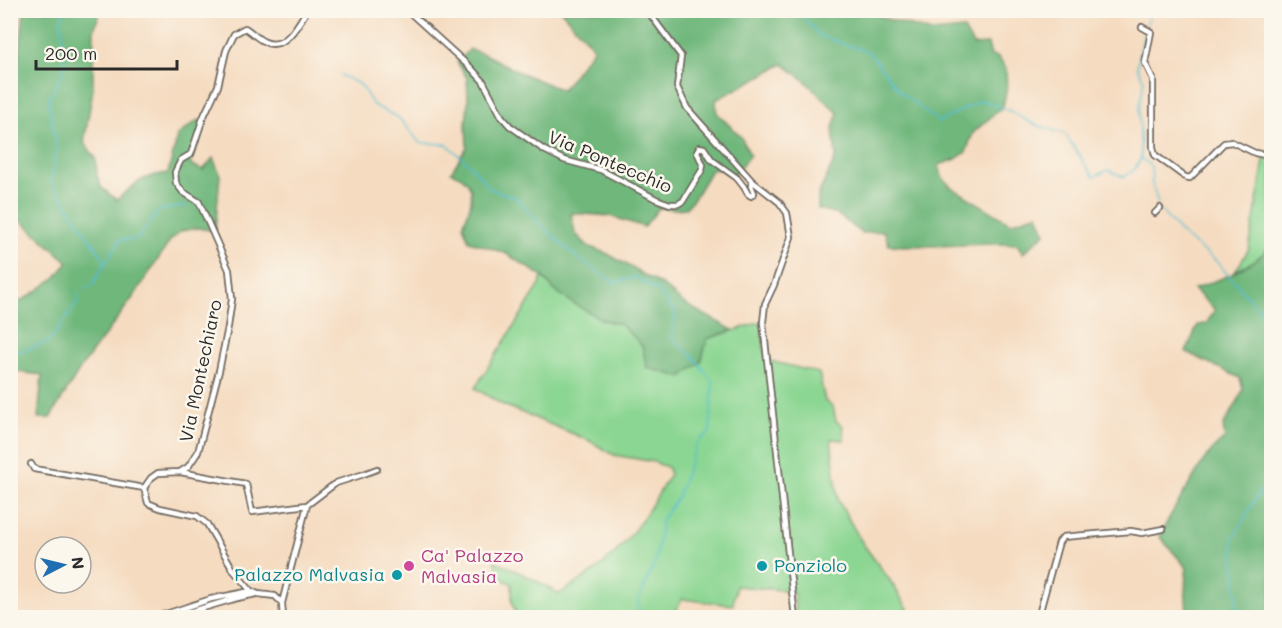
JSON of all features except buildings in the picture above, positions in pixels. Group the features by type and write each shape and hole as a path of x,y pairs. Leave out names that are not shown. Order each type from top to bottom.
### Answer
{"street":[{"name":"Via Montechiaro","path":"180,472 188,467 198,452 219,371 232,299 229,270 200,202 183,192 176,183 175,172 181,160 191,154 203,118 218,86 226,51 234,34 245,28 264,42 274,44 284,40 296,29 307,10"},
{"name":"Via Pontecchio","path":"407,10 470,66 483,81 502,117 510,126 544,150 564,160 601,170 670,204 683,201 702,170 703,165 697,152 699,147 704,148 712,160 737,178 751,196 754,193 751,186 752,181"},
{"path":"647,10 681,56 677,87 687,108 752,181 779,202 787,213 791,237 765,304 763,322 795,618"},
{"path":"1142,27 1151,32 1145,63 1153,79 1153,147 1155,154 1185,177 1190,178 1224,143 1232,142 1255,153 1265,155 1272,161"},
{"path":"1155,213 1160,208"},
{"path":"31,464 34,469 144,488"},
{"path":"257,594 251,591 234,571 207,524 197,516 148,503 144,488 151,478 158,473 180,472 246,484 252,512 307,505 336,483 377,469"},
{"path":"283,618 282,603 307,505"},
{"path":"1038,618 1059,542 1063,537 1131,531 1142,533 1163,529"},
{"path":"154,618 211,599 251,591"},
{"path":"169,618 237,597 257,594 275,596 282,603"}],"green space":[{"path":"24,11 100,11 94,30 93,89 84,142 96,159 97,175 101,187 117,200 140,181 168,173 178,135 198,120 206,123 190,164 203,170 213,158 220,175 215,231 198,228 181,231 170,241 134,296 80,369 50,418 38,418 42,375 11,371 11,307 56,277 68,262 11,212 11,137 16,135 15,97"},
{"path":"561,11 882,11 881,17 932,32 964,29 973,45 988,44 991,56 998,57 1006,69 1007,88 1003,106 973,133 966,152 956,159 939,165 942,177 951,187 1010,223 1038,214 1045,233 1023,253 1017,244 889,245 884,231 862,233 837,214 818,209 818,195 836,157 833,128 838,113 803,79 783,64 716,100 717,113 741,137 750,155 733,176 720,169 711,170 686,208 659,208 644,227 610,216 571,213 575,233 588,246 608,254 665,287 683,303 733,330 707,339 701,362 681,377 647,368 642,346 620,324 603,320 576,305 554,290 542,276 505,253 469,241 463,225 471,201 471,189 464,179 451,172 467,147 467,78 457,62 470,49 562,90 594,48"},
{"path":"1271,159 1271,247 1254,261 1235,272 1249,249 1264,160"},
{"path":"1271,247 1271,617 1187,617 1185,586 1187,568 1160,537 1202,463 1225,438 1223,426 1243,389 1240,378 1186,352 1198,325 1206,324 1215,310 1194,289 1230,275 1254,261"},
{"path":"542,276 554,290 603,320 620,324 642,346 701,362 707,339 761,322 766,360 819,373 825,401 833,407 836,421 843,426 844,440 831,439 838,500 863,544 913,617 796,617 793,591 736,586 733,605 682,599 673,617 517,617 512,602 512,584 502,579 494,560 559,594 587,576 613,555 644,516 670,474 667,467 654,462 614,455 588,440 501,404 475,388 540,285"}],"waterway":[{"path":"65,10 61,19 65,67 48,101 57,147 51,182 106,262 93,284 84,289"},
{"path":"797,10 820,36 869,52 900,92 939,122 982,100 1012,112 1033,124 1065,134 1094,177 1108,170 1124,177 1134,170 1141,158"},
{"path":"1147,23 1151,10"},
{"path":"1141,158 1139,110 1144,80 1137,67 1144,32"},
{"path":"340,75 361,85 373,105 399,118 420,143 447,144 475,170 490,189 517,198 538,222 576,257 615,283 635,277 658,291 675,312 672,339 692,355 713,382 710,432 697,443 677,498 662,519 655,563 638,601 639,611 636,618"},
{"path":"1142,159 1151,166 1152,183 1158,204"},
{"path":"106,262 120,240 137,239 160,210 186,206"},
{"path":"1161,211 1185,237 1215,260 1259,309 1272,340"},
{"path":"10,354 50,341 78,301 77,294"},
{"path":"1238,618 1233,539 1272,473"}],"place":[{"name":"Ca' Palazzo Malvasia","path":"409,566"},
{"name":"Ponziolo","path":"762,566"},
{"name":"Palazzo Malvasia","path":"397,575"}]}
